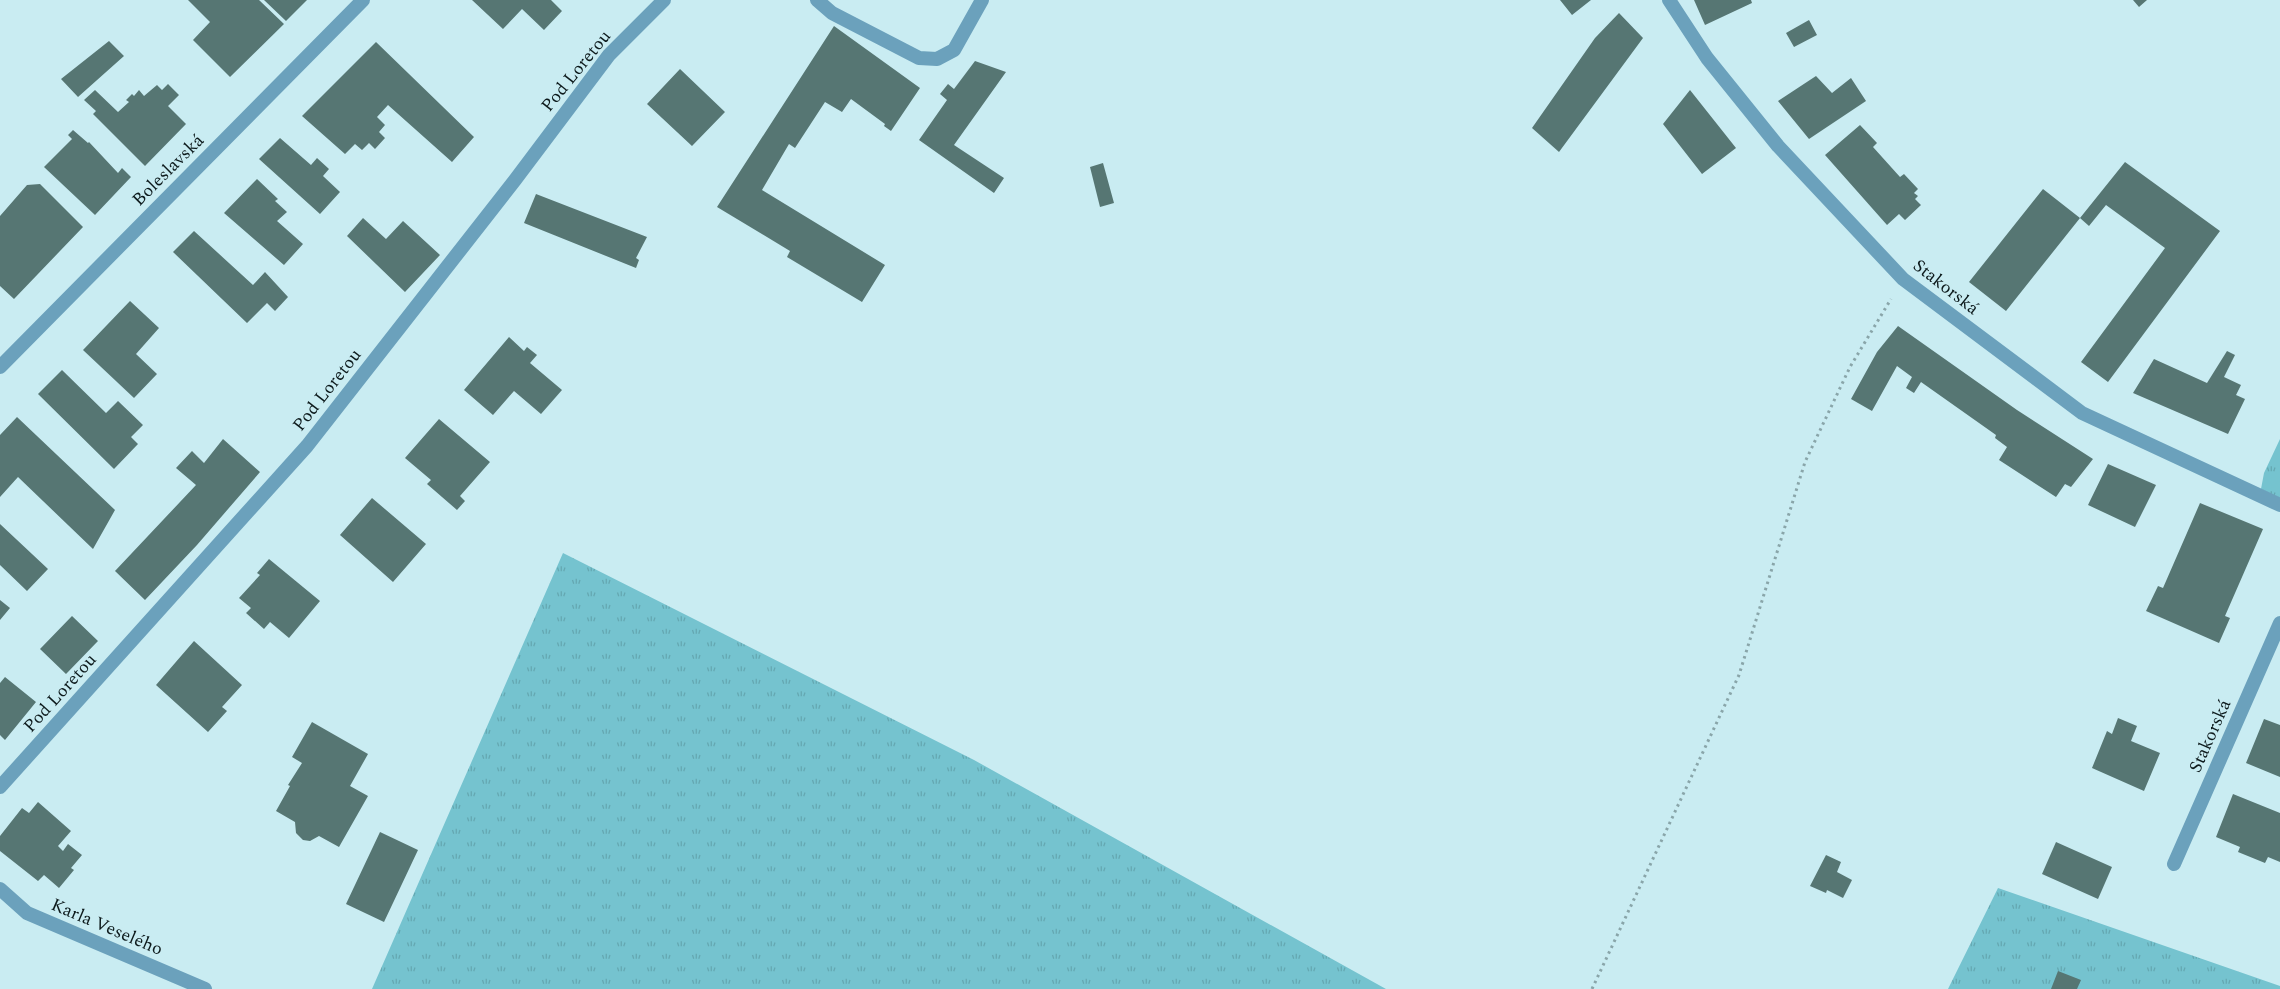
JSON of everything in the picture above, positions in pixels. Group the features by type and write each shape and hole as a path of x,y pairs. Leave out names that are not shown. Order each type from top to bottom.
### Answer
{"street":[{"name":"Boleslavská","path":"0,367 363,0"},
{"name":"Pod Loretou","path":"0,787 308,446 515,180 609,54 664,0"},
{"path":"817,0 832,13 919,58 937,59 954,50 982,0"},
{"name":"Stakorská","path":"1669,0 1706,58 1778,146 1903,280 2082,413 2280,505"},
{"name":"Stakorská","path":"2174,864 2280,623"},
{"name":"Karla Veselého","path":"0,889 27,913 205,989"}],"path":[{"path":"1592,989 1739,675 1805,462 1850,368 1903,280"}],"green space":[{"path":"2280,439 2280,498 2261,489 2264,473"},
{"path":"563,553 974,760 1386,989 372,989"},
{"path":"1998,888 2280,986 2280,989 1948,989"}],"building":[{"path":"188,0 259,0 284,24 230,77 193,40 210,22"},
{"path":"264,0 307,0 286,21"},
{"path":"472,0 551,0 562,11 544,30 522,9 503,29"},
{"path":"1560,0 1591,0 1572,15"},
{"path":"1694,0 1751,0 1752,3 1705,25"},
{"path":"2133,0 2147,0 2139,7"},
{"path":"1619,13 1643,38 1559,152 1532,128 1595,38"},
{"path":"1809,20 1817,35 1794,47 1786,33"},
{"path":"834,26 920,88 891,131 884,126 885,124 851,99 842,112 825,102 795,148 789,144 762,190 885,265 862,302 787,257 790,251 717,207"},
{"path":"109,41 124,56 78,97 61,79"},
{"path":"376,42 474,137 452,162 388,105 377,117 385,125 379,132 385,138 375,149 369,143 362,150 355,144 345,154 302,116"},
{"path":"975,61 1006,72 954,145 1004,178 994,193 919,140 947,100 940,94 948,84 954,89"},
{"path":"680,69 725,112 692,146 647,104"},
{"path":"1816,76 1832,93 1851,78 1866,101 1809,139 1778,101"},
{"path":"168,84 179,95 168,106 186,124 145,166 93,114 96,111 84,100 95,90 118,112 129,102 126,100 132,94 134,96 139,90 144,96 157,85 162,90"},
{"path":"1690,90 1736,148 1702,174 1663,124"},
{"path":"1860,125 1877,143 1873,147 1900,177 1904,174 1918,189 1914,193 1918,196 1915,199 1921,205 1905,220 1899,214 1887,225 1825,155"},
{"path":"73,130 89,142 118,173 122,168 131,177 95,215 44,167 72,139 68,135"},
{"path":"280,138 311,165 317,158 329,169 323,176 340,192 320,214 259,159"},
{"path":"2125,162 2220,231 2108,382 2081,362 2165,248 2106,205 2089,226 2080,218"},
{"path":"1103,163 1114,203 1100,207 1090,167"},
{"path":"257,179 278,199 275,201 287,212 277,221 303,244 284,265 224,213"},
{"path":"40,184 83,227 14,299 0,286 0,216 27,185"},
{"path":"2043,189 2080,218 2006,311 1969,282"},
{"path":"536,194 647,237 636,258 639,260 636,268 524,223"},
{"path":"363,218 386,239 403,221 440,255 405,292 347,236"},
{"path":"194,231 253,285 265,272 288,297 275,311 267,303 247,323 173,252"},
{"path":"130,301 159,328 136,354 157,374 134,398 83,350"},
{"path":"1898,326 2017,410 2093,459 2071,487 2065,484 2056,497 1999,460 2007,447 1995,438 1996,435 1921,382 1914,393 1906,388 1912,377 1897,366 1872,411 1851,399 1877,352"},
{"path":"509,337 524,351 527,347 537,355 530,363 562,390 541,414 514,391 493,415 464,390"},
{"path":"2227,351 2235,355 2224,377 2241,385 2236,395 2245,399 2228,434 2133,393 2154,359 2207,383"},
{"path":"62,370 106,413 118,401 143,425 131,437 138,444 114,469 38,394"},
{"path":"17,417 115,510 93,549 18,477 0,497 0,435"},
{"path":"439,419 490,462 460,496 465,501 457,510 427,484 431,480 405,458"},
{"path":"223,439 260,472 197,545 145,600 115,571 196,485 176,468 192,451 204,463"},
{"path":"2108,464 2156,485 2135,527 2088,505"},
{"path":"372,498 426,544 393,582 340,535"},
{"path":"2200,503 2263,529 2225,616 2230,618 2219,643 2146,611 2158,586 2163,588"},
{"path":"0,524 48,569 27,591 0,565"},
{"path":"269,559 320,601 289,638 270,622 264,629 246,613 251,608 239,598 260,575 257,573"},
{"path":"0,600 10,608 0,620"},
{"path":"72,616 98,641 66,674 40,649"},
{"path":"194,641 242,685 222,707 227,711 208,732 156,685"},
{"path":"5,677 36,702 5,740 0,735 0,683"},
{"path":"2118,718 2137,726 2131,741 2160,753 2144,791 2092,768 2107,731 2112,734"},
{"path":"2264,719 2280,725 2280,777 2246,763"},
{"path":"312,722 368,754 350,786 368,796 339,847 319,836 310,841 303,840 296,833 295,822 276,811 290,786 288,785 302,763 292,757"},
{"path":"2233,794 2280,813 2280,862 2268,857 2265,863 2238,852 2240,847 2216,837"},
{"path":"38,802 71,831 58,846 63,851 68,844 82,855 71,868 74,870 59,888 44,875 38,881 0,851 0,836 22,808 29,813"},
{"path":"380,832 418,850 384,922 346,904"},
{"path":"2056,842 2112,867 2098,899 2042,874"},
{"path":"1826,855 1841,862 1837,872 1852,880 1843,898 1827,890 1826,893 1810,886"},
{"path":"2058,971 2081,980 2077,989 2051,989"}]}
